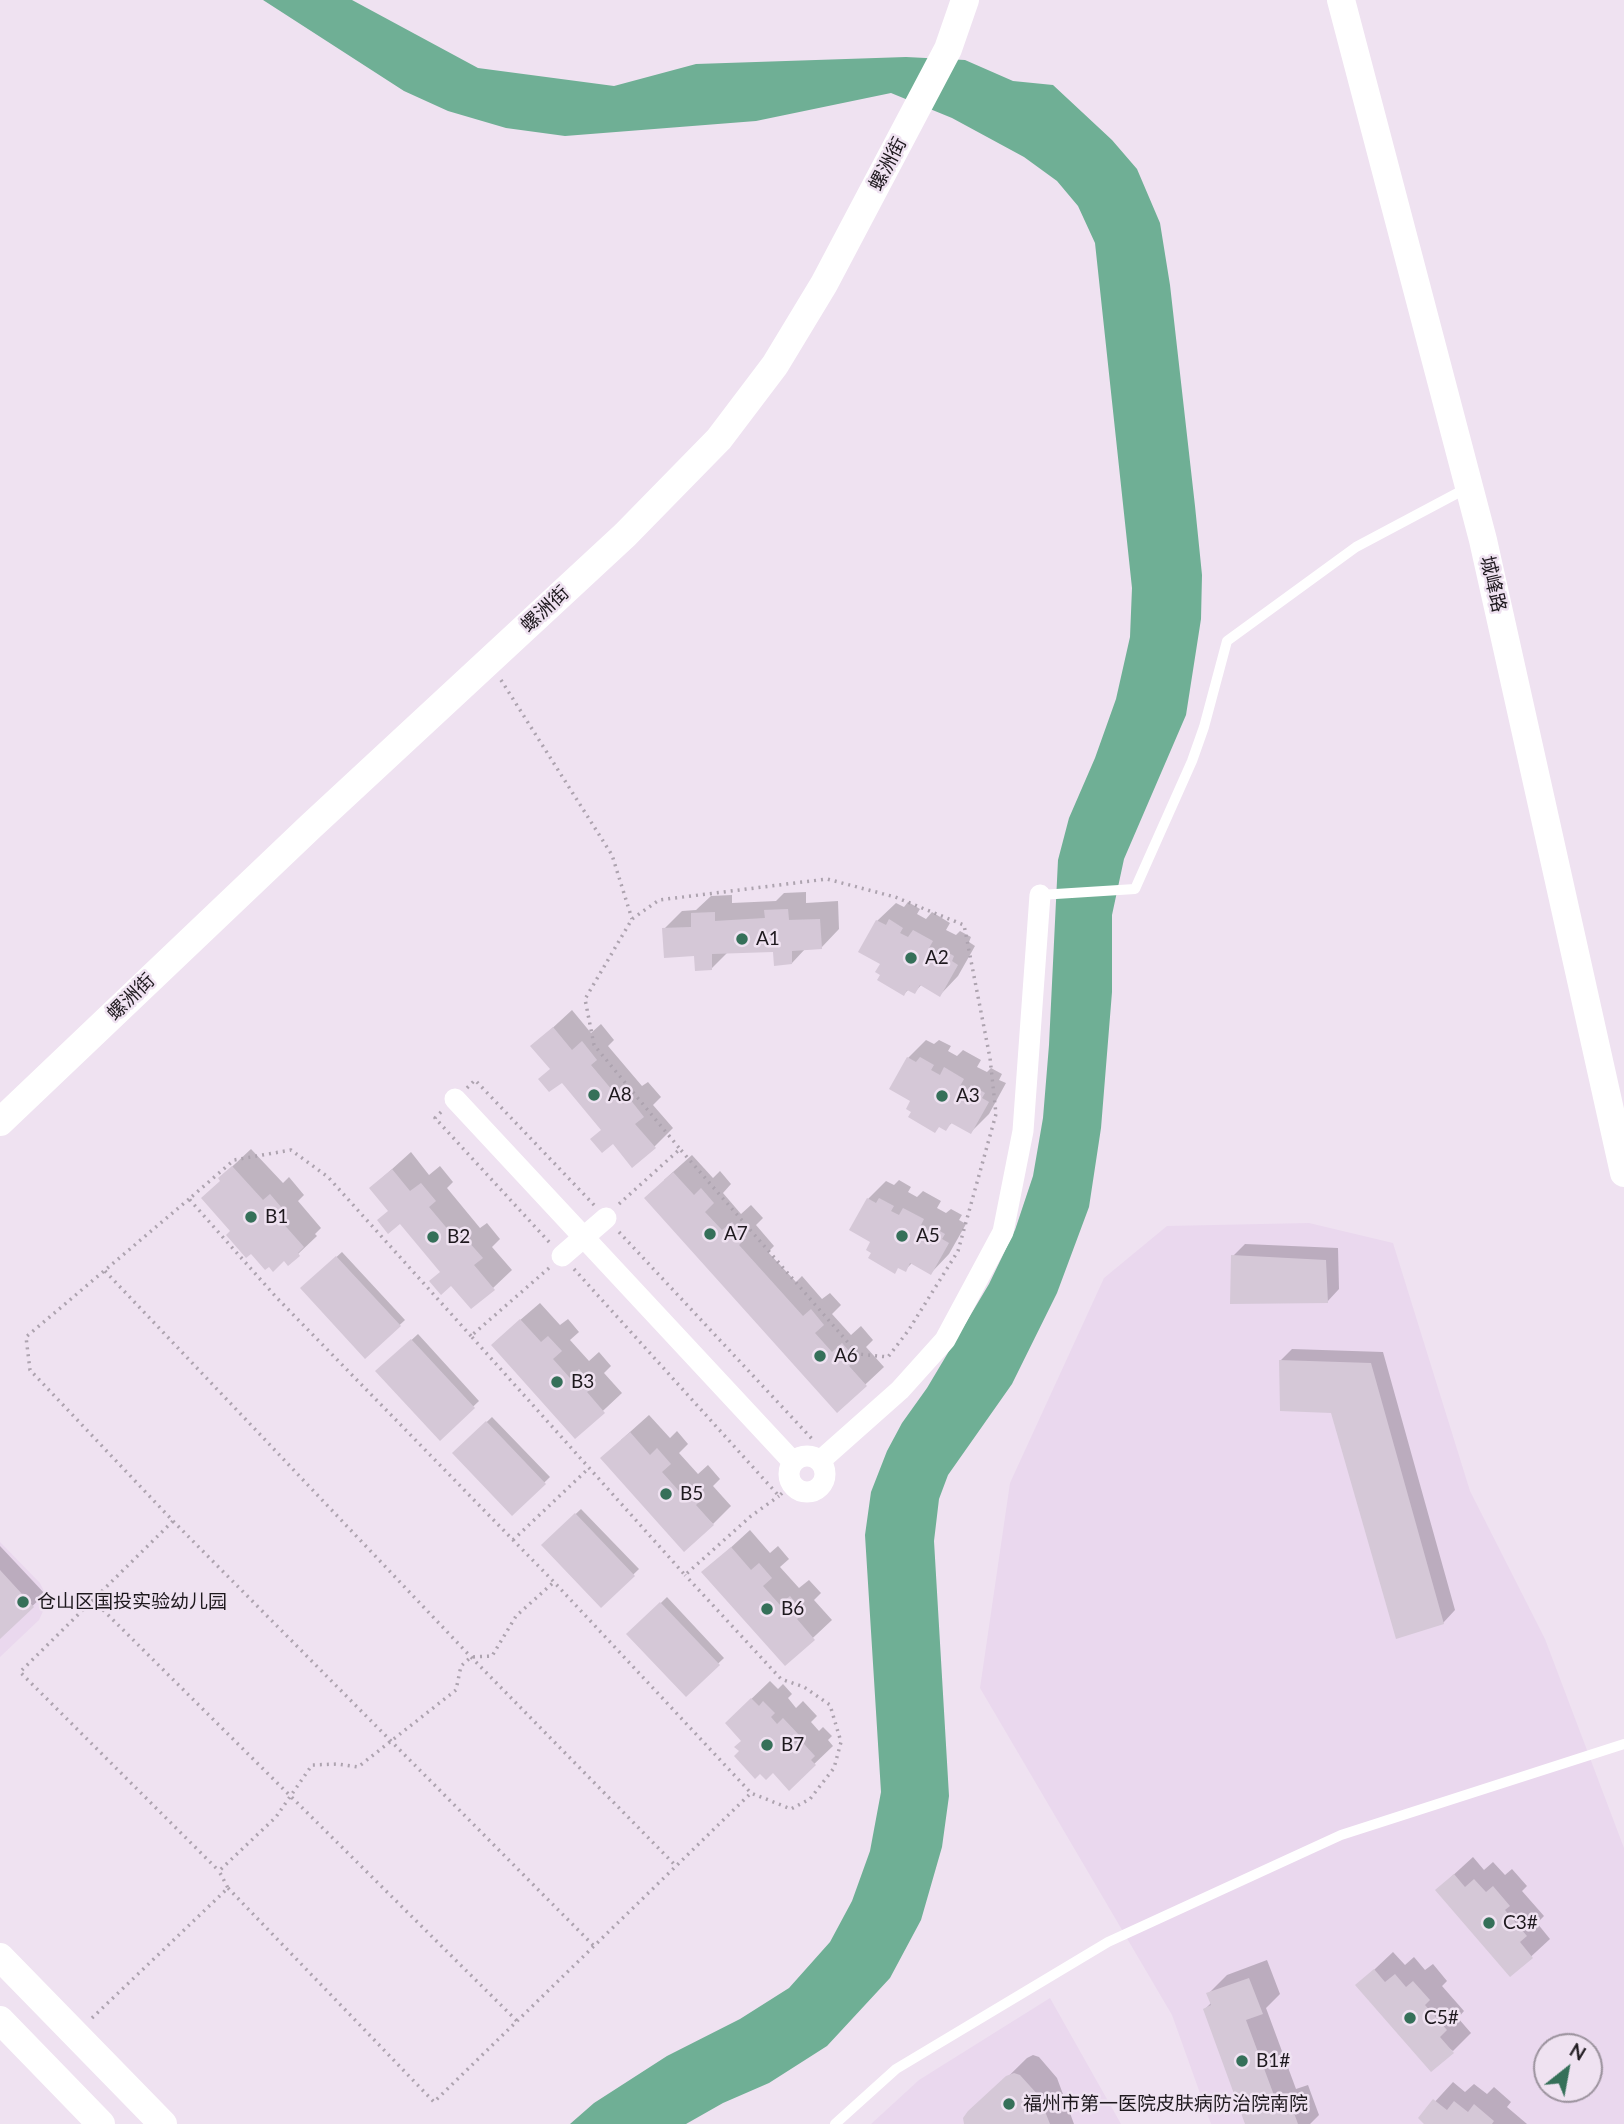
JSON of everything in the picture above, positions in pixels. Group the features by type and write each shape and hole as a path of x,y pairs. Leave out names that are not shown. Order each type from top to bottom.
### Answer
{"street":[{"name":"螺洲街","path":"0,1122 310,827 643,518 719,439 775,365 824,284 948,49 965,0"},
{"name":"城峰路","path":"1341,0 1483,540 1624,1173"},
{"path":"824,1458 825,1478 819,1488 808,1492 785,1490 793,1462 803,1456 824,1458 900,1390 945,1340 1003,1232 1023,1131 1040,895"},
{"path":"455,1099 793,1462"},
{"path":"562,1256 606,1217"},
{"path":"0,1957 163,2124"},
{"path":"0,2020 101,2124"}],"lane":[{"path":"1040,895 1135,890 1192,761 1227,641 1356,547 1467,488"},
{"path":"835,2124 896,2069 1108,1942 1341,1835 1624,1744"}],"path":[{"path":"489,661 612,855 632,919"},
{"path":"827,879 895,897 964,925 990,1058 996,1114 958,1251 908,1331 888,1356 858,1354 680,1149 594,1045 585,999 632,919 659,900 827,879"},
{"path":"685,1575 751,1516 785,1490 435,1118 475,1080 606,1217 824,1458"},
{"path":"606,1217 680,1149"},
{"path":"189,1199 276,1297 554,1582 751,1793 791,1809 810,1799 834,1768 841,1742 830,1704 804,1687 781,1679 328,1177 291,1150 234,1160 26,1337 30,1370 173,1521 594,1946"},
{"path":"471,1336 562,1256"},
{"path":"105,1271 471,1657 676,1866"},
{"path":"513,1540 589,1468"},
{"path":"173,1521 20,1672 219,1871 228,1888 434,2102 751,1793"},
{"path":"219,1871 276,1817 312,1765 338,1764 358,1767 393,1741 456,1690 461,1666 471,1657 492,1656 516,1616 554,1582"},
{"path":"93,1600 516,2021"},
{"path":"75,2034 228,1888"}],"shaded area":[{"path":"263,0 352,0 478,68 614,86 696,64 906,57 965,60 1013,81 1053,85 1112,140 1137,169 1160,223 1170,285 1195,506 1202,575 1201,619 1186,715 1124,859 1112,915 1112,992 1101,1128 1089,1207 1057,1293 1012,1384 948,1475 939,1499 934,1541 949,1796 942,1847 921,1920 890,1978 827,2046 769,2083 723,2103 686,2124 570,2124 594,2103 667,2056 740,2019 789,1988 830,1942 852,1901 870,1851 881,1792 865,1535 871,1492 887,1451 902,1423 927,1388 989,1284 1015,1230 1033,1176 1043,1118 1049,1045 1058,860 1069,818 1095,758 1116,699 1130,637 1132,588 1095,243 1078,206 1057,181 1024,157 952,118 891,93 756,121 565,136 506,128 448,111 404,91"},
{"path":"1309,1223 1393,1243 1470,1491 1545,1639 1624,1848 1624,2124 1211,2124 1172,2015 980,1688 1010,1483 1104,1278 1167,1226"},
{"name":"仓山区国投实验幼儿园","path":"0,1542 40,1583 46,1595 39,1620 0,1657"},
{"path":"1050,1998 1121,2124 871,2124 919,2080"}],"building":[{"name":"A1","path":"788,909 789,920 820,919 822,949 792,951 792,964 774,966 773,952 712,954 712,970 695,971 694,956 664,958 662,928 691,927 691,913 715,912 715,921 765,918 764,910"},
{"name":"A2","path":"889,919 903,928 900,933 908,937 913,930 933,941 929,948 937,953 940,948 954,956 952,961 958,965 940,997 920,985 915,994 907,990 904,996 877,980 880,975 875,972 880,964 858,952 876,920 886,925"},
{"name":"A8","path":"553,1027 572,1050 582,1041 597,1060 591,1065 623,1103 629,1098 644,1117 635,1124 656,1148 632,1168 613,1144 602,1153 590,1139 601,1130 562,1083 549,1092 538,1079 550,1069 530,1046"},
{"name":"A3","path":"907,1057 916,1062 920,1057 934,1065 931,1070 940,1075 944,1067 964,1079 960,1086 968,1090 971,1085 985,1093 982,1098 989,1102 971,1134 951,1123 946,1131 939,1127 935,1133 908,1117 911,1112 906,1109 910,1101 889,1089"},
{"name":"B1","path":"232,1166 263,1200 270,1194 287,1214 280,1220 304,1247 298,1253 300,1256 288,1266 284,1261 273,1272 269,1267 265,1270 251,1254 246,1258 226,1235 230,1231 201,1198"},
{"name":"B2","path":"392,1169 410,1191 421,1183 436,1201 429,1207 461,1245 467,1240 483,1258 474,1265 495,1290 471,1309 451,1286 441,1295 429,1281 440,1272 400,1224 388,1234 377,1220 388,1211 369,1188"},
{"path":"673,1172 694,1195 701,1188 714,1203 705,1212 722,1230 732,1222 746,1238 739,1245 803,1316 811,1309 824,1325 815,1333 832,1352 842,1343 856,1359 849,1366 867,1386 837,1413 644,1198"},
{"name":"A5","path":"867,1198 876,1203 879,1198 894,1206 891,1211 899,1215 903,1208 924,1219 920,1227 928,1231 931,1226 945,1234 942,1239 949,1243 931,1275 910,1263 906,1272 898,1268 895,1274 868,1258 871,1253 866,1250 870,1242 849,1230"},
{"path":"1231,1255 1326,1260 1328,1303 1230,1304"},
{"path":"336,1256 401,1326 365,1359 300,1288"},
{"name":"B3","path":"520,1319 541,1342 548,1336 562,1351 553,1359 570,1378 579,1369 594,1386 587,1392 605,1413 575,1439 491,1345"},
{"path":"411,1339 475,1408 440,1441 375,1371"},
{"path":"1279,1360 1371,1363 1444,1624 1396,1639 1331,1413 1280,1411"},
{"path":"486,1421 546,1484 512,1516 452,1453"},
{"name":"B5","path":"630,1432 650,1455 657,1448 671,1464 662,1472 679,1491 688,1482 703,1498 696,1505 714,1525 684,1552 600,1458"},
{"path":"575,1513 635,1576 601,1608 541,1545"},
{"name":"B6","path":"731,1547 751,1570 759,1563 772,1578 763,1586 780,1605 790,1596 804,1613 797,1619 815,1640 785,1666 701,1572"},
{"path":"0,1570 34,1607 0,1639"},
{"path":"660,1602 720,1665 686,1697 626,1634"},
{"name":"B7","path":"751,1698 759,1706 763,1701 775,1713 771,1717 777,1724 783,1718 800,1736 793,1741 800,1748 804,1744 815,1756 811,1760 816,1765 789,1791 773,1773 766,1780 760,1774 755,1779 734,1756 739,1751 734,1747 741,1741 725,1723"},
{"name":"C3#","path":"1454,1874 1465,1887 1474,1879 1486,1892 1493,1886 1510,1906 1505,1910 1527,1936 1520,1942 1533,1958 1510,1977 1435,1890"},
{"name":"C5#","path":"1374,1969 1385,1982 1395,1974 1406,1987 1413,1981 1430,2000 1425,2005 1447,2030 1440,2037 1454,2053 1431,2072 1355,1985"},
{"name":"B1#","path":"1249,1978 1263,2014 1246,2020 1278,2106 1290,2102 1298,2124 1245,2124 1203,2009 1211,2005 1206,1993"},
{"name":"福州市第一医院皮肤病防治院南院","path":"1014,2073 1020,2075 1039,2096 1050,2124 964,2124 963,2118 968,2111 1006,2076"},
{"path":"1433,2099 1447,2110 1454,2101 1468,2112 1474,2104 1494,2121 1492,2124 1424,2124 1418,2118"}],"place":[{"name":"A1","path":"742,939"},
{"name":"A2","path":"911,958"},
{"name":"A8","path":"594,1095"},
{"name":"A3","path":"942,1096"},
{"name":"B1","path":"251,1217"},
{"name":"A7","path":"710,1234"},
{"name":"A5","path":"902,1236"},
{"name":"B2","path":"433,1237"},
{"name":"A6","path":"820,1356"},
{"name":"B3","path":"557,1382"},
{"name":"B5","path":"666,1494"},
{"name":"仓山区国投实验幼儿园","path":"23,1602"},
{"name":"B6","path":"767,1609"},
{"name":"B7","path":"767,1745"},
{"name":"C3#","path":"1489,1923"},
{"name":"C5#","path":"1410,2018"},
{"name":"B1#","path":"1242,2061"},
{"name":"福州市第一医院皮肤病防治院南院","path":"1009,2104"}]}
